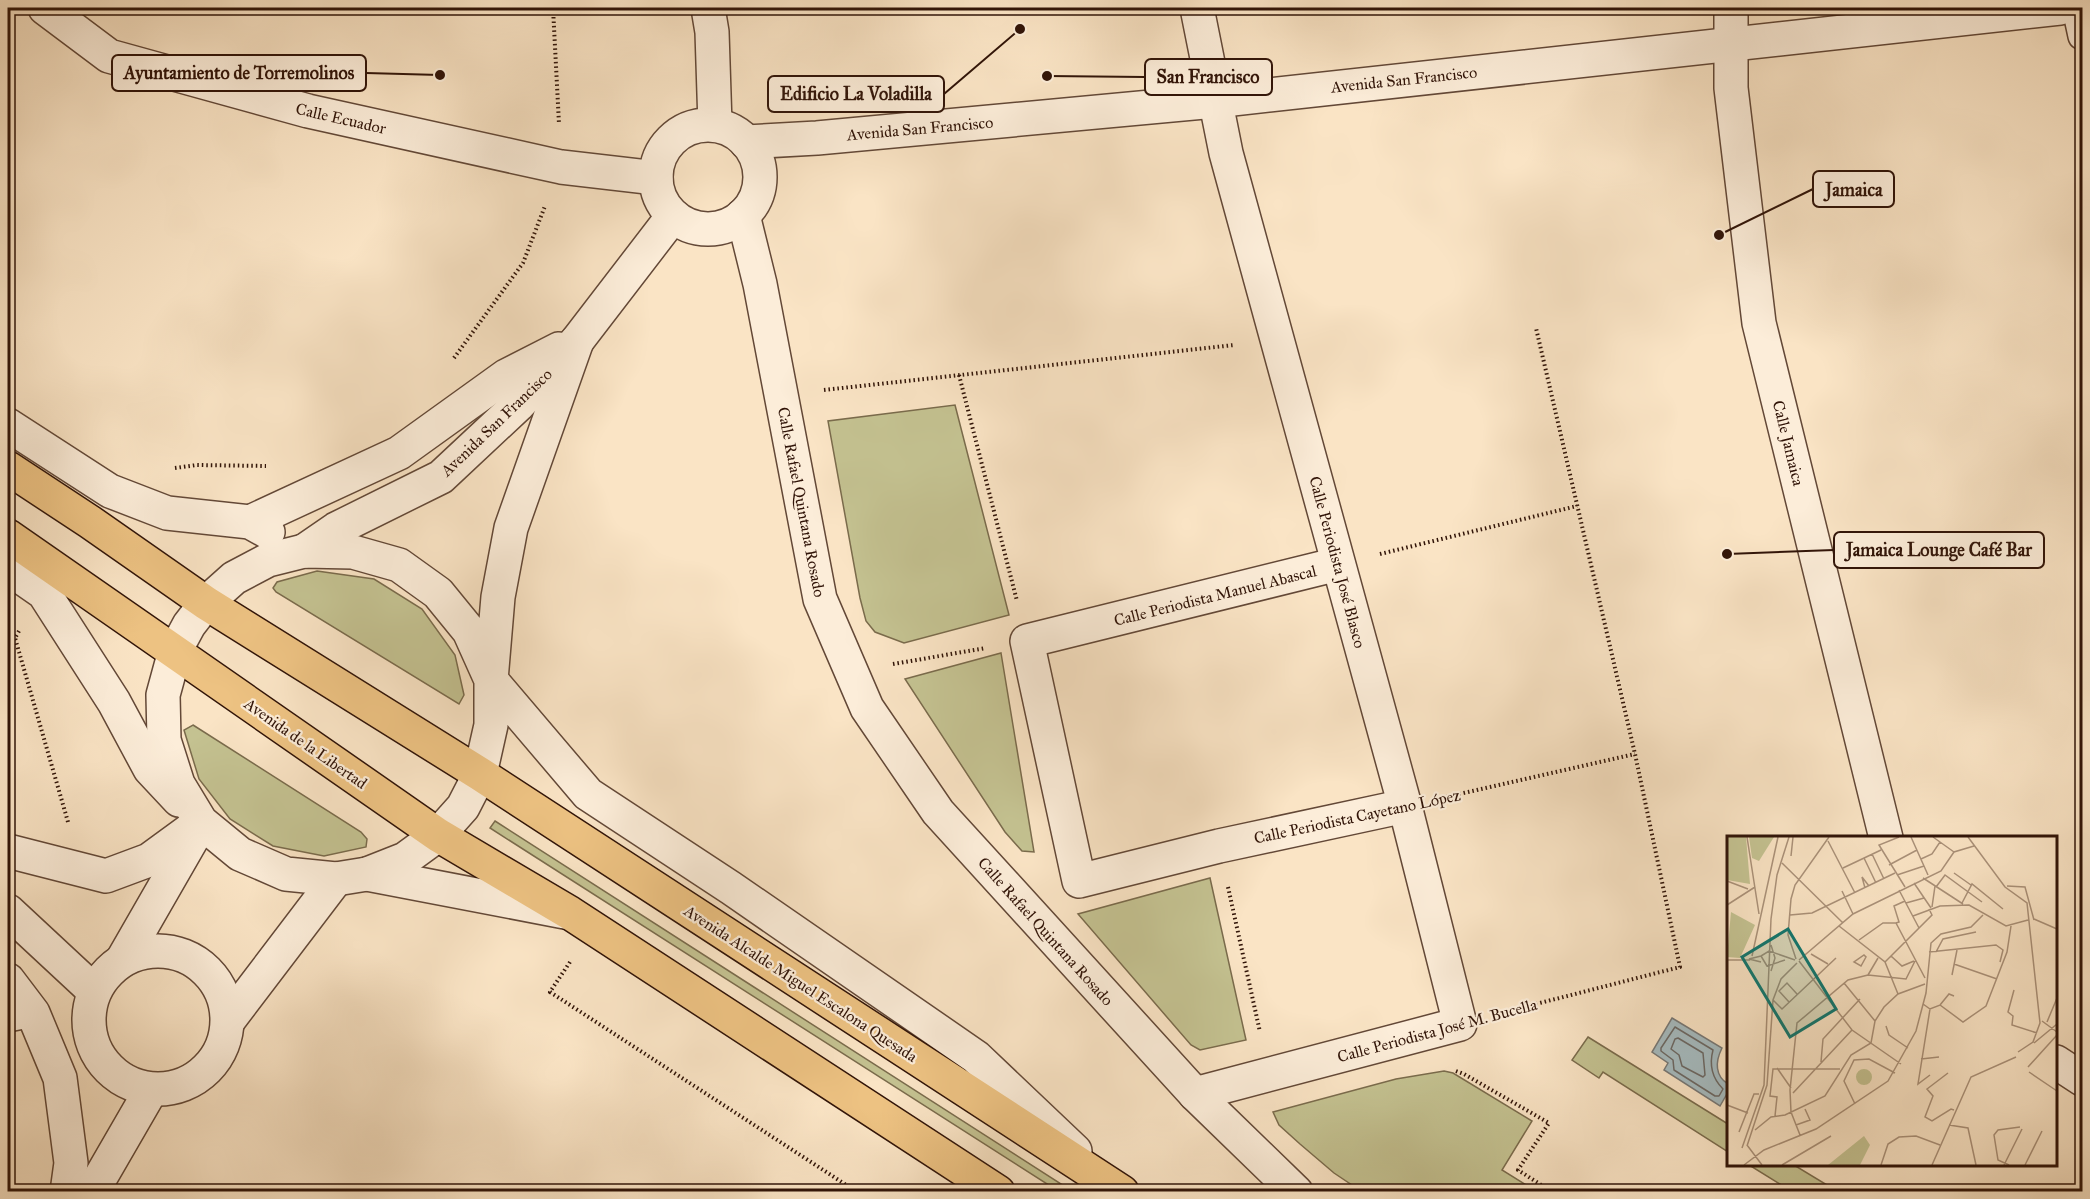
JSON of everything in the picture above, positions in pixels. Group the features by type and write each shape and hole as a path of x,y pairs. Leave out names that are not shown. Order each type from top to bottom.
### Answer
{"main road":[{"path":"8,468 206,603"},
{"name":"Avenida de la Libertad","path":"8,536 438,835"},
{"name":"Avenida Alcalde Miguel Escalona Quesada","path":"206,603 480,774 1114,1186"},
{"path":"438,835 570,913 998,1191"}],"street":[{"name":"Calle Ecuador","path":"45,8 109,56 308,111 561,167 656,178"},
{"path":"708,8 712,32 715,125"},
{"name":"Calle Periodista José Blasco","path":"1197,8 1226,153 1405,806 1460,1024"},
{"name":"Calle Jamaica","path":"1731,8 1731,88 1759,323 1886,836"},
{"name":"Avenida San Francisco","path":"746,142 817,138 1215,100 2061,8"},
{"path":"715,125 730,130 746,142 753,151 759,166 760,183 754,201 743,215 730,225 713,229 696,228 673,216 663,205 656,178 659,161 667,146 681,133 697,126 715,125"},
{"name":"Calle Rafael Quintana Rosado","path":"743,215 760,284 820,599 867,708 938,812 1196,1094 1296,1191"},
{"name":"Avenida San Francisco","path":"304,551 336,529 441,477 518,405 577,340 673,216"},
{"path":"228,1021 351,876 405,859 438,835 463,807 480,774 491,725 491,680 498,597 511,528 577,340"},
{"name":"Avenida San Francisco","path":"250,522 399,453 506,376 577,340"},
{"path":"8,425 110,490 167,513 250,522 304,551"},
{"path":"201,822 177,784 164,740 163,695 175,651 189,625 206,603 234,578 268,560 304,551 352,552 399,566 438,593 469,631 491,680 588,794 731,888 976,1057 1114,1186"},
{"name":"Calle Periodista Manuel Abascal","path":"1027,641 1338,564"},
{"path":"8,568 44,593 114,702 150,770 201,822 240,854 286,874 351,876 570,913"},
{"name":"Calle Periodista Cayetano López","path":"1027,641 1079,881 1219,846 1405,806"},
{"path":"8,851 106,876 149,860 201,822"},
{"path":"123,959 201,822"},
{"path":"8,911 94,991"},
{"path":"149,951 173,952 195,961 212,976 224,997 228,1021 223,1044 211,1064 193,1080 173,1088 151,1090 129,1084 111,1072 97,1055 89,1034 88,1012 94,991 109,970 123,959 149,951"},
{"path":"8,980 20,1015 60,1078 70,1163 67,1191"},
{"name":"Calle Periodista José M. Bucella","path":"1196,1094 1460,1024"},
{"path":"2057,1063 2082,1079"},
{"path":"92,1191 151,1090"}],"lane":[{"path":"2076,8 2082,36"}],"path":[{"path":"1536,328 1635,754"},
{"path":"781,394 1277,340"},
{"path":"851,671 1027,641 958,375"},
{"name":"Calle Periodista Manuel Abascal","path":"1338,564 1577,506"},
{"name":"Calle Periodista Cayetano López","path":"1405,806 1635,754"},
{"name":"Calle Periodista José M. Bucella","path":"1460,1024 1680,967 1635,754"},
{"path":"1219,846 1269,1074"},
{"path":"1416,1035 1430,1070 1449,1068 1464,1074 1549,1123 1518,1170 1552,1191"}],"shaded area":[{"path":"955,405 1009,615 904,643 875,632 866,621 828,421"},
{"path":"317,571 374,579 422,609 455,655 464,695 459,704 276,592 273,588 277,582"},
{"path":"1001,653 1034,852 1022,851 1005,832 905,679"},
{"path":"193,725 361,832 367,839 366,847 324,856 273,846 230,819 199,779 184,730"},
{"path":"495,821 1072,1191 1058,1191 490,828"},
{"path":"1210,878 1246,1040 1200,1050 1191,1045 1078,914"},
{"path":"1588,1037 1727,1123 1727,1151 1603,1072 1599,1078 1572,1060"},
{"path":"1444,1071 1453,1073 1532,1121 1502,1170 1536,1191 1361,1191 1334,1173 1300,1144 1279,1125 1273,1112 1396,1079"},
{"path":"1751,1166 1796,1166 1837,1191 1791,1191"}],"water":[{"path":"1672,1018 1722,1048 1718,1058 1718,1068 1721,1077 1727,1083 1727,1094 1720,1106 1664,1070 1668,1063 1652,1052"}],"place":[{"name":"Edificio La Voladilla","path":"1020,29"},
{"name":"Ayuntamiento de Torremolinos","path":"440,75"},
{"name":"San Francisco","path":"1047,76"},
{"name":"Jamaica","path":"1719,235"},
{"name":"Jamaica Lounge Café Bar","path":"1727,554"}]}
